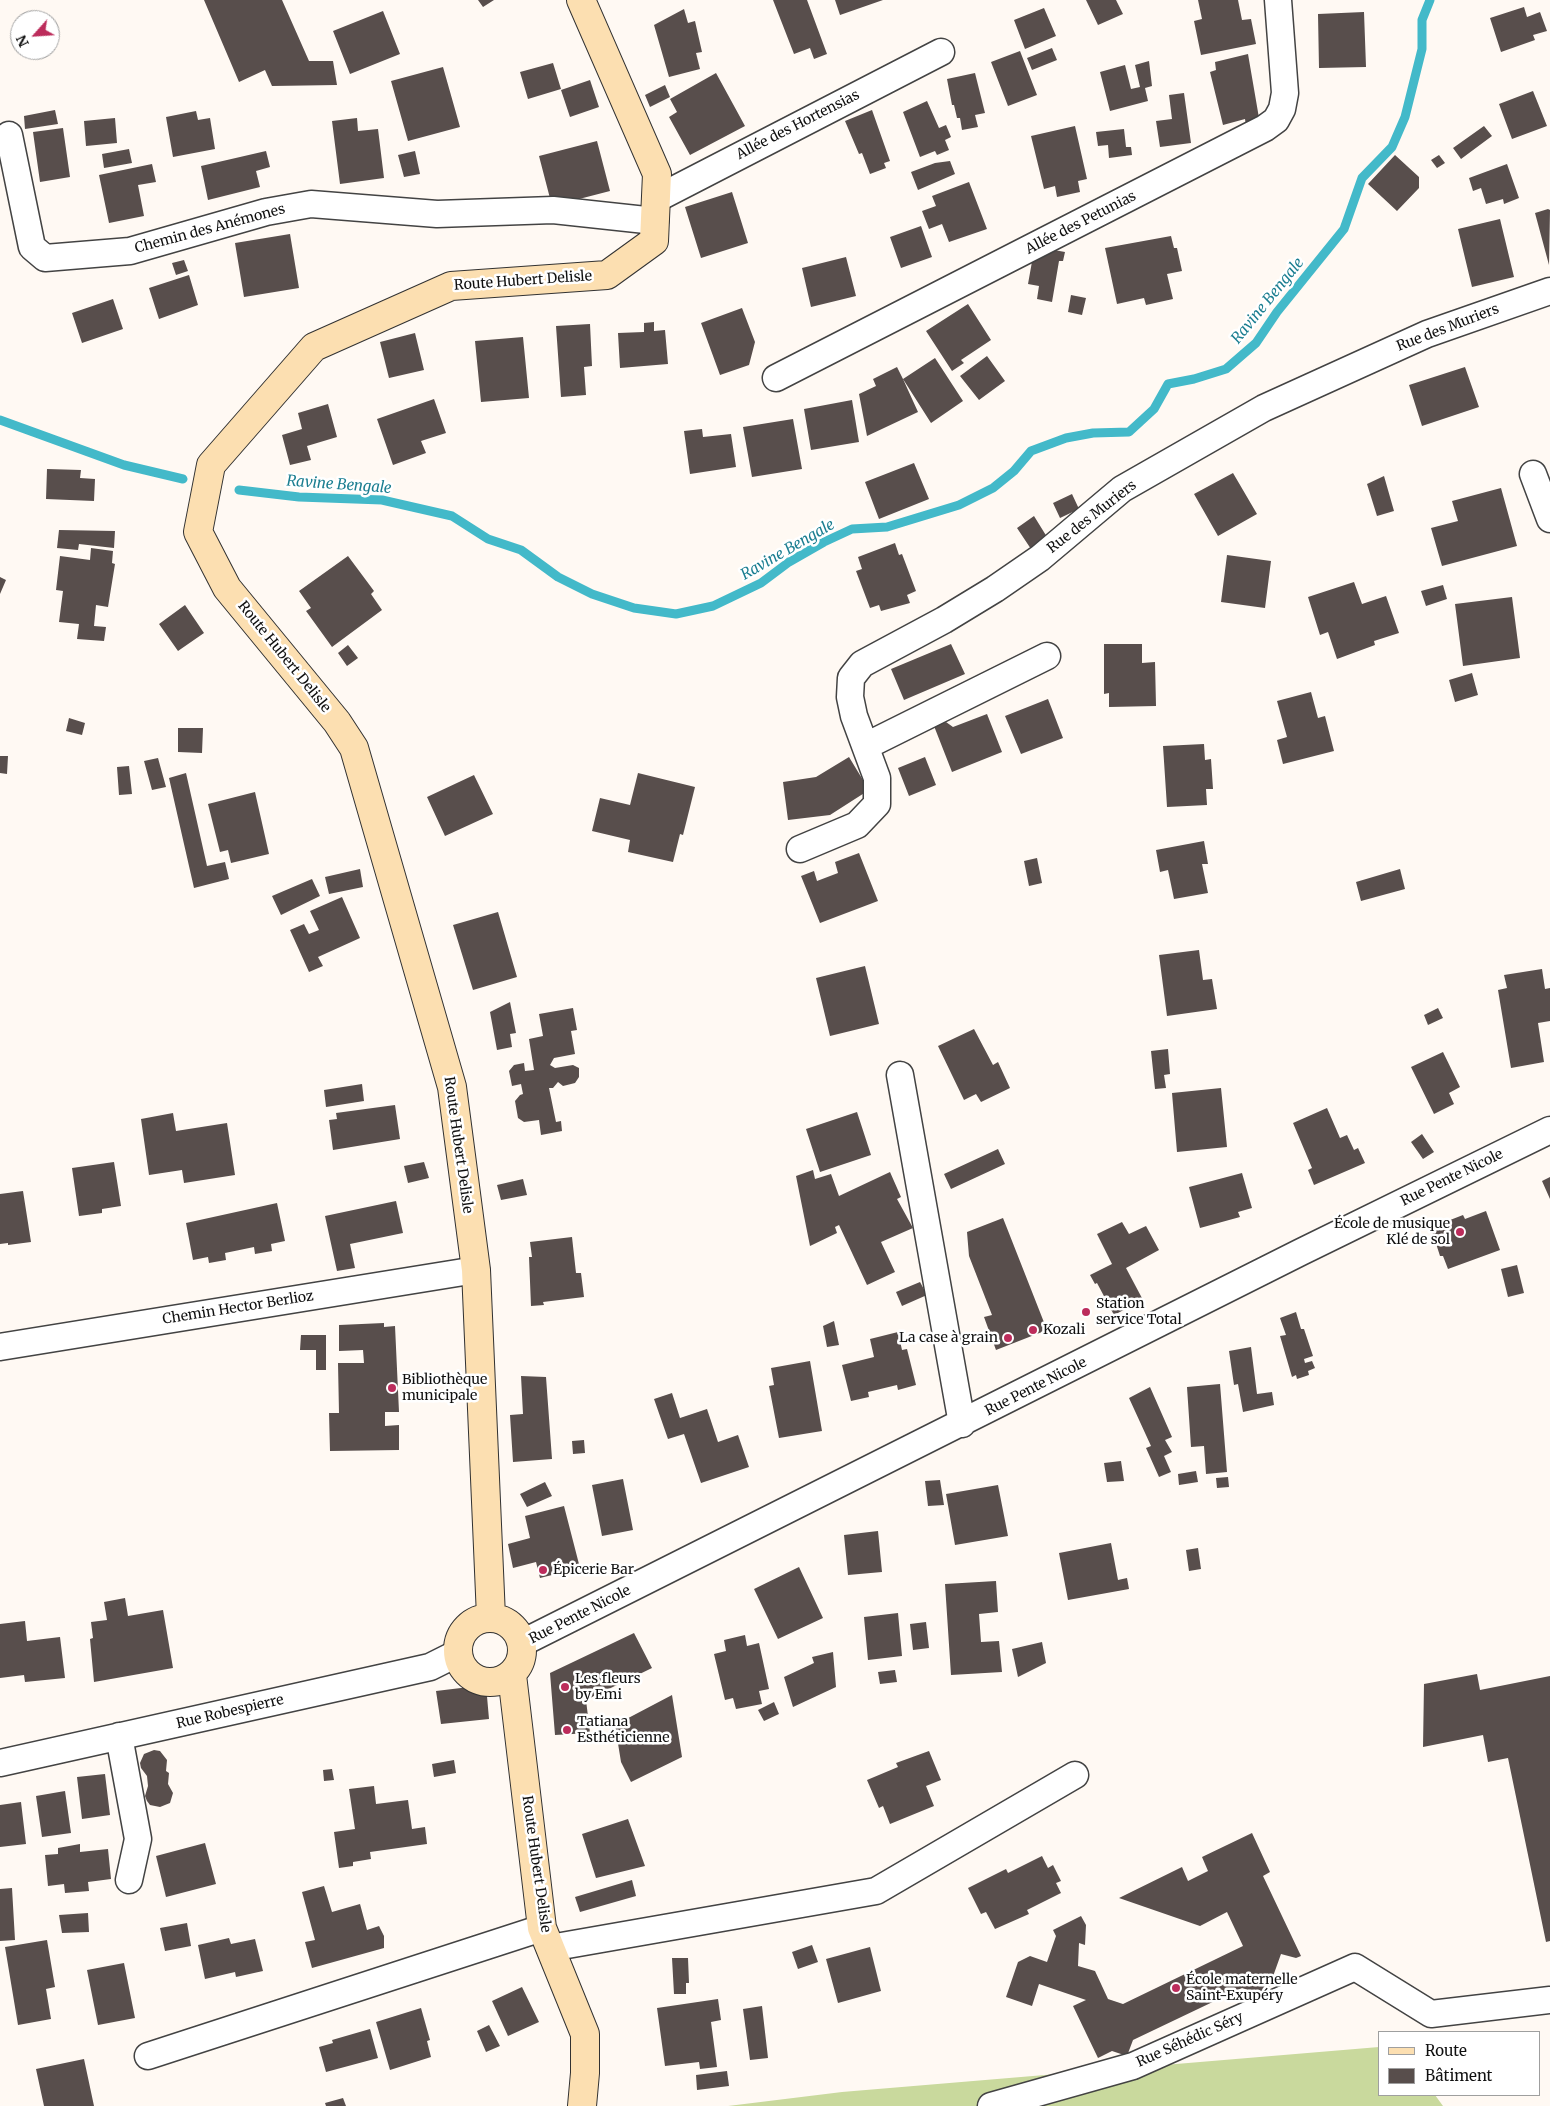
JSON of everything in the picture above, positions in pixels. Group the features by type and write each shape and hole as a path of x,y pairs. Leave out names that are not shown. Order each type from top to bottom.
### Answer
{"main road":[{"name":"Route Hubert Delisle","path":"491,1617 476,1270 452,1088 354,748 337,722 227,588 198,532 211,465 314,347 451,286 607,275 654,241 657,174 581,0"},
{"path":"491,1617 506,1621 517,1630 522,1644 521,1660 512,1675 498,1682 480,1681 468,1674 461,1664 458,1653 460,1638 467,1627 477,1620 491,1617"},
{"name":"Route Hubert Delisle","path":"512,1675 546,1938 584,2034 585,2073 582,2106"}],"street":[{"name":"Allée des Petunias","path":"776,378 1265,128 1276,120 1282,109 1285,93 1278,0"},
{"name":"Allée des Hortensias","path":"655,210 941,52"},
{"name":"Chemin des Anémones","path":"9,135 32,247 45,258 130,251 266,212 311,204 438,214 553,210 655,210"},
{"name":"Rue des Muriers","path":"800,849 857,825 877,804 877,778 854,716 850,697 851,678 862,664 944,620 995,589 1040,558 1122,489 1264,408 1427,334 1550,291"},
{"path":"1533,474 1550,519"},
{"path":"866,746 1047,656"},
{"path":"900,1074 962,1424"},
{"name":"Rue Pente Nicole","path":"522,1644 1302,1252 1550,1130"},
{"name":"Chemin Hector Berlioz","path":"0,1347 476,1270"},
{"name":"Rue Robespierre","path":"0,1763 430,1667 458,1653"},
{"path":"119,1736 138,1839 129,1880"},
{"path":"148,2056 546,1938 876,1891 1075,1775"},
{"name":"Rue Séhédic Séry","path":"991,2106 1133,2066 1354,1967 1431,2014 1550,2000"}],"green space":[{"path":"1378,2047 1378,2096 1436,2096 1443,2106 728,2106 842,2092"}],"building":[{"path":"204,0 282,0 309,61 333,61 337,85 272,86 265,70 239,82"},
{"path":"478,0 494,0 483,7"},
{"path":"773,0 807,0 827,54 814,59 810,48 794,54"},
{"path":"835,0 883,0 840,15"},
{"path":"1086,0 1116,0 1123,14 1098,25"},
{"path":"1198,0 1238,0 1242,20 1251,19 1256,44 1201,55 1194,21 1202,19"},
{"path":"1524,7 1527,17 1540,12 1547,31 1533,35 1535,40 1501,52 1490,18"},
{"path":"1044,8 1056,36 1025,49 1014,20"},
{"path":"684,9 688,23 695,21 702,52 696,53 700,69 669,77 654,25"},
{"path":"383,11 400,54 350,74 333,31"},
{"path":"1364,12 1366,67 1319,68 1318,14"},
{"path":"1052,48 1057,60 1032,70 1027,58"},
{"path":"1020,51 1037,95 1008,106 991,62"},
{"path":"1248,54 1259,118 1246,126 1245,119 1223,125 1210,72 1216,70 1215,62"},
{"path":"1149,61 1152,86 1145,88 1148,101 1110,111 1100,72 1125,65 1131,89 1140,87 1135,65"},
{"path":"553,63 561,89 528,99 520,72"},
{"path":"443,67 460,127 408,141 391,81"},
{"path":"716,73 745,126 690,155 669,117 677,112 670,99"},
{"path":"975,73 985,113 975,115 978,127 962,130 960,118 957,118 954,105 952,105 947,79"},
{"path":"590,80 599,107 570,117 561,90"},
{"path":"665,85 670,97 650,107 645,95"},
{"path":"1533,91 1547,126 1512,139 1499,104"},
{"path":"1184,93 1191,143 1160,147 1156,121 1172,119 1169,95"},
{"path":"927,101 939,128 946,125 951,137 945,140 949,150 937,155 935,151 920,157 903,112"},
{"path":"55,110 58,124 25,129 24,116"},
{"path":"872,110 890,161 884,163 886,168 870,174 862,153 859,154 845,121"},
{"path":"196,111 198,120 210,118 215,149 173,157 166,117"},
{"path":"115,118 117,143 86,146 84,121"},
{"path":"357,118 358,131 378,129 384,178 340,184 332,121"},
{"path":"1075,126 1087,179 1078,181 1080,192 1057,197 1055,186 1044,189 1031,136"},
{"path":"1484,126 1492,136 1461,159 1453,148"},
{"path":"63,128 70,177 40,182 33,132"},
{"path":"1124,129 1126,147 1131,147 1132,155 1109,158 1108,145 1098,146 1096,132"},
{"path":"597,141 610,191 552,206 539,156"},
{"path":"129,149 132,163 104,168 102,154"},
{"path":"266,151 270,167 256,171 260,187 208,200 201,166"},
{"path":"415,151 420,174 404,177 398,155"},
{"path":"1395,155 1419,177 1419,188 1397,211 1368,184"},
{"path":"1439,155 1445,163 1437,168 1431,160"},
{"path":"950,161 955,174 918,190 911,172 935,163"},
{"path":"152,164 156,182 138,185 144,216 109,223 99,175"},
{"path":"1507,164 1519,198 1504,204 1503,199 1486,204 1481,188 1473,191 1469,178"},
{"path":"969,182 987,229 949,242 942,224 929,229 922,211 936,206 932,196"},
{"path":"732,192 748,243 701,258 685,207"},
{"path":"1550,210 1549,265 1535,213"},
{"path":"1500,219 1514,277 1472,287 1458,229"},
{"path":"921,226 932,257 901,268 890,237"},
{"path":"290,234 299,288 244,297 235,243"},
{"path":"1171,236 1174,248 1177,248 1182,271 1167,274 1173,299 1146,305 1144,298 1117,304 1105,248"},
{"path":"1043,248 1065,252 1063,261 1059,261 1052,302 1037,299 1039,286 1028,284 1033,256 1042,257"},
{"path":"846,257 856,296 811,307 802,268"},
{"path":"184,260 188,271 176,275 172,263"},
{"path":"189,275 198,305 159,319 149,288"},
{"path":"1071,295 1086,298 1082,315 1068,312"},
{"path":"113,299 123,329 82,343 72,313"},
{"path":"968,304 991,340 961,360 964,363 952,371 926,331"},
{"path":"742,308 755,342 749,365 720,375 701,323"},
{"path":"654,322 654,331 665,330 668,364 620,368 618,333 644,332 644,323"},
{"path":"590,324 592,366 584,367 586,395 561,397 556,326"},
{"path":"415,333 424,370 389,378 380,342"},
{"path":"523,337 529,398 481,402 475,341"},
{"path":"987,356 1005,381 979,400 960,376"},
{"path":"935,358 963,401 931,423 903,379"},
{"path":"897,367 918,412 867,436 859,394 876,386 873,379"},
{"path":"1465,367 1479,407 1422,426 1409,385"},
{"path":"434,399 446,433 421,441 426,453 393,465 377,419"},
{"path":"852,400 859,442 811,450 804,409"},
{"path":"328,404 337,437 307,446 311,460 290,465 282,435 302,429 298,413"},
{"path":"793,419 802,469 752,477 743,427"},
{"path":"702,429 703,437 731,434 736,467 690,474 684,431"},
{"path":"914,463 929,499 879,519 865,482"},
{"path":"47,469 81,470 80,478 95,479 94,501 46,499"},
{"path":"1233,473 1257,514 1218,536 1194,494"},
{"path":"1384,476 1394,511 1377,516 1367,484"},
{"path":"1501,488 1517,546 1442,566 1431,528 1458,521 1452,501"},
{"path":"1072,494 1079,509 1060,518 1053,503"},
{"path":"1034,516 1047,537 1031,549 1017,528"},
{"path":"59,530 115,531 114,548 79,544 78,550 57,548"},
{"path":"895,543 899,555 902,554 916,591 907,595 910,603 881,611 879,605 870,608 856,571 862,569 858,557"},
{"path":"91,548 113,551 112,563 115,564 108,607 96,605 94,626 106,627 104,641 77,639 79,624 59,622 63,591 56,590 60,556 90,560"},
{"path":"1227,555 1271,561 1265,608 1221,602"},
{"path":"348,556 374,591 371,594 382,610 332,647 306,611 311,608 299,591"},
{"path":"0,577 6,580 0,594"},
{"path":"1354,582 1362,604 1386,596 1399,633 1374,641 1375,645 1337,659 1328,632 1320,635 1308,597"},
{"path":"1443,585 1447,599 1426,606 1421,591"},
{"path":"1512,597 1520,658 1463,666 1455,604"},
{"path":"185,605 204,633 178,651 159,624"},
{"path":"951,644 965,674 904,700 891,669"},
{"path":"1104,644 1142,644 1142,663 1155,662 1156,706 1109,707 1109,693 1104,694"},
{"path":"348,645 358,658 347,666 338,653"},
{"path":"1472,673 1478,695 1455,702 1449,680"},
{"path":"1311,692 1318,718 1325,716 1334,751 1283,764 1277,740 1287,737 1277,701"},
{"path":"1048,699 1063,738 1021,754 1005,716"},
{"path":"987,714 1002,752 952,772 934,726 946,722 953,727"},
{"path":"69,718 85,723 82,735 66,731"},
{"path":"178,728 203,728 202,753 178,752"},
{"path":"1204,744 1205,760 1211,759 1213,789 1206,789 1207,805 1167,807 1163,746"},
{"path":"0,756 8,756 7,774 0,773"},
{"path":"849,757 869,790 830,815 788,820 783,782 816,777"},
{"path":"925,757 936,785 909,796 898,768"},
{"path":"158,758 166,787 152,790 144,761"},
{"path":"129,766 132,794 119,795 117,767"},
{"path":"186,773 207,866 225,862 229,879 194,888 169,778"},
{"path":"638,773 695,787 683,835 680,834 673,862 628,852 630,840 592,831 600,798 630,805"},
{"path":"474,775 493,814 445,836 427,797"},
{"path":"255,792 269,854 231,863 228,850 220,852 208,804"},
{"path":"1204,841 1208,864 1202,864 1208,893 1174,899 1168,870 1160,872 1156,850"},
{"path":"859,853 878,901 820,923 801,876 814,871 817,881 838,873 835,862"},
{"path":"1037,858 1042,883 1029,886 1024,861"},
{"path":"360,869 363,887 329,894 325,877"},
{"path":"1400,869 1405,889 1361,901 1356,882"},
{"path":"312,879 320,896 281,915 272,896"},
{"path":"342,897 360,938 318,957 323,966 309,972 290,930 304,924 309,934 319,930 310,911"},
{"path":"498,912 517,977 473,990 453,925"},
{"path":"1199,950 1203,980 1212,979 1217,1009 1167,1016 1159,955"},
{"path":"865,966 879,1024 830,1036 816,978"},
{"path":"1542,969 1545,989 1550,988 1550,1021 1538,1023 1544,1062 1511,1068 1498,990 1507,988 1504,975"},
{"path":"510,1002 516,1033 510,1034 512,1047 497,1050 490,1012"},
{"path":"573,1008 577,1030 571,1031 575,1054 554,1058 550,1065 555,1068 573,1065 579,1068 579,1077 575,1083 563,1086 558,1082 553,1088 549,1088 556,1122 561,1121 562,1131 541,1135 539,1120 524,1122 518,1118 515,1101 523,1094 521,1084 512,1086 509,1071 514,1065 524,1063 525,1071 534,1070 529,1039 543,1036 539,1014"},
{"path":"1438,1008 1443,1018 1428,1025 1424,1015"},
{"path":"974,1029 993,1065 998,1062 1010,1088 981,1102 976,1094 964,1100 938,1046"},
{"path":"1168,1049 1170,1074 1164,1075 1166,1088 1155,1089 1151,1051"},
{"path":"1443,1052 1460,1087 1449,1093 1454,1104 1434,1114 1411,1067"},
{"path":"362,1084 364,1101 326,1107 324,1090"},
{"path":"1221,1088 1227,1147 1177,1152 1172,1093"},
{"path":"395,1105 400,1139 333,1150 329,1120 337,1119 336,1113"},
{"path":"1327,1108 1340,1138 1347,1135 1354,1150 1358,1148 1365,1163 1314,1185 1308,1170 1312,1168 1293,1123"},
{"path":"857,1112 871,1155 820,1172 806,1129"},
{"path":"173,1113 176,1131 227,1123 235,1175 184,1183 182,1170 149,1175 141,1119"},
{"path":"1422,1134 1434,1152 1423,1159 1411,1142"},
{"path":"998,1149 1005,1164 951,1189 944,1174"},
{"path":"114,1162 121,1206 102,1209 102,1213 79,1216 72,1168"},
{"path":"424,1162 429,1178 408,1183 404,1166"},
{"path":"813,1170 815,1179 831,1174 839,1196 890,1172 901,1197 897,1199 913,1228 881,1242 895,1272 867,1285 839,1225 835,1227 837,1233 810,1246 796,1176"},
{"path":"1242,1173 1252,1208 1238,1212 1240,1217 1200,1228 1189,1187"},
{"path":"1550,1177 1550,1199 1542,1181"},
{"path":"523,1179 527,1195 501,1200 497,1185"},
{"path":"23,1191 31,1242 8,1245 8,1243 0,1244 0,1194"},
{"path":"396,1201 403,1233 350,1244 355,1268 337,1271 325,1216"},
{"path":"277,1203 285,1241 271,1244 272,1251 255,1254 254,1247 225,1253 226,1260 209,1263 208,1257 193,1260 186,1223"},
{"path":"1486,1211 1500,1250 1448,1269 1443,1256 1440,1256 1432,1231 1447,1225 1445,1222 1463,1215 1465,1219"},
{"path":"1003,1218 1047,1330 996,1350 984,1317 992,1315 969,1256 967,1232"},
{"path":"1122,1222 1129,1234 1146,1226 1159,1250 1126,1268 1143,1300 1114,1315 1097,1283 1095,1284 1090,1275 1112,1264 1097,1234"},
{"path":"572,1237 576,1273 581,1273 584,1297 543,1302 544,1305 531,1306 529,1257 532,1257 530,1242"},
{"path":"1517,1265 1524,1293 1508,1297 1501,1269"},
{"path":"920,1282 927,1295 902,1306 896,1292"},
{"path":"1296,1312 1313,1356 1304,1359 1305,1363 1312,1361 1315,1368 1308,1371 1309,1375 1297,1379 1296,1375 1292,1377 1280,1336 1286,1335 1280,1318"},
{"path":"834,1321 839,1345 827,1347 823,1326"},
{"path":"384,1323 384,1327 395,1326 399,1412 385,1412 385,1426 399,1425 399,1450 330,1451 329,1413 339,1413 338,1363 364,1363 363,1350 339,1351 339,1325"},
{"path":"898,1332 902,1350 907,1349 916,1385 898,1390 897,1385 868,1392 869,1397 851,1401 842,1365 874,1357 870,1339"},
{"path":"301,1335 326,1335 326,1370 316,1370 316,1350 300,1350"},
{"path":"1251,1347 1257,1394 1272,1392 1274,1405 1243,1412 1238,1384 1234,1385 1229,1351"},
{"path":"810,1361 822,1431 779,1438 769,1386 774,1385 771,1368"},
{"path":"521,1376 546,1377 552,1459 513,1462 510,1415 523,1414"},
{"path":"1220,1384 1227,1472 1206,1474 1204,1446 1191,1447 1187,1387"},
{"path":"1150,1387 1172,1437 1165,1440 1172,1452 1164,1456 1171,1472 1159,1477 1146,1448 1151,1446 1129,1398"},
{"path":"672,1393 680,1418 707,1409 718,1442 738,1435 749,1467 701,1483 684,1434 668,1439 654,1399"},
{"path":"584,1440 585,1453 573,1454 572,1441"},
{"path":"1121,1461 1124,1481 1107,1482 1104,1463"},
{"path":"1196,1471 1198,1482 1179,1485 1178,1474"},
{"path":"1228,1477 1229,1487 1217,1488 1216,1478"},
{"path":"623,1479 633,1530 602,1536 592,1485"},
{"path":"940,1480 944,1505 928,1506 925,1481"},
{"path":"545,1482 552,1496 527,1507 520,1494"},
{"path":"998,1485 1008,1536 955,1545 946,1494"},
{"path":"564,1506 580,1568 540,1578 536,1562 513,1568 508,1544 530,1538 525,1516"},
{"path":"878,1531 882,1572 848,1575 844,1535"},
{"path":"1111,1543 1118,1580 1127,1578 1129,1589 1068,1600 1059,1553"},
{"path":"1198,1548 1201,1569 1189,1571 1186,1550"},
{"path":"799,1567 823,1618 778,1639 754,1589"},
{"path":"996,1581 998,1612 979,1614 981,1642 999,1641 1002,1672 951,1675 945,1584"},
{"path":"125,1598 128,1616 163,1610 173,1668 94,1682 90,1639 93,1638 91,1622 107,1620 104,1602"},
{"path":"898,1613 902,1656 868,1660 864,1617"},
{"path":"25,1621 27,1641 60,1637 65,1678 25,1682 24,1675 0,1678 0,1624"},
{"path":"926,1622 929,1648 913,1650 910,1624"},
{"path":"634,1633 652,1668 586,1700 590,1733 555,1735 550,1673"},
{"path":"745,1635 747,1646 759,1643 769,1689 759,1691 762,1704 736,1709 733,1698 725,1700 714,1654 726,1651 724,1640"},
{"path":"1042,1642 1046,1663 1018,1677 1012,1649"},
{"path":"833,1652 836,1687 793,1707 784,1677 814,1663 812,1657"},
{"path":"895,1670 897,1682 880,1684 878,1672"},
{"path":"1477,1674 1480,1690 1550,1676 1550,1941 1546,1942 1508,1758 1488,1762 1483,1735 1423,1747 1424,1684"},
{"path":"486,1685 489,1719 441,1724 436,1691"},
{"path":"672,1695 682,1757 631,1782 621,1762 615,1725"},
{"path":"774,1702 779,1714 764,1721 758,1710"},
{"path":"154,1750 160,1751 167,1760 168,1784 173,1793 170,1803 160,1807 150,1805 147,1801 145,1796 148,1786 147,1776 140,1763 144,1754"},
{"path":"929,1751 941,1780 926,1786 934,1806 890,1824 883,1806 879,1808 867,1780 898,1767 896,1763"},
{"path":"454,1760 456,1773 434,1777 432,1764"},
{"path":"332,1769 334,1780 324,1781 323,1770"},
{"path":"105,1774 110,1815 82,1819 77,1777"},
{"path":"374,1786 376,1804 408,1800 412,1829 425,1827 427,1844 370,1852 371,1859 353,1862 353,1866 339,1868 334,1832 355,1829 349,1789"},
{"path":"65,1791 71,1833 42,1837 36,1796"},
{"path":"21,1802 26,1844 0,1847 0,1805"},
{"path":"628,1819 645,1866 596,1878 582,1834"},
{"path":"1252,1833 1270,1872 1263,1876 1301,1956 1296,1958 1281,1954 1266,1996 1242,1988 1133,2040 1127,2056 1112,2051 1098,2058 1073,2006 1086,2000 1039,1984 1032,2006 1006,1997 1018,1962 1030,1956 1047,1962 1056,1936 1053,1930 1081,1916 1086,1925 1085,1945 1079,1943 1078,1966 1095,1971 1108,1999 1123,2004 1243,1946 1227,1912 1200,1926 1119,1898 1182,1867 1188,1881 1208,1871 1202,1857"},
{"path":"205,1843 216,1884 166,1897 156,1856"},
{"path":"80,1844 80,1852 108,1849 111,1879 88,1882 89,1891 65,1893 64,1884 48,1886 45,1855 58,1854 58,1848"},
{"path":"1042,1856 1048,1868 1053,1865 1061,1881 1056,1883 1061,1893 1027,1910 1029,1914 995,1929 986,1912 981,1914 968,1888 1006,1869 1008,1873"},
{"path":"632,1880 636,1896 580,1912 575,1897"},
{"path":"324,1886 332,1912 360,1904 367,1930 379,1926 384,1936 384,1948 312,1968 305,1942 315,1940 302,1892"},
{"path":"12,1888 15,1940 0,1941 0,1889"},
{"path":"88,1913 89,1932 62,1933 59,1915"},
{"path":"187,1923 191,1946 165,1951 160,1928"},
{"path":"229,1938 231,1944 255,1939 263,1971 236,1977 235,1972 205,1979 198,1945"},
{"path":"47,1940 55,1987 46,1989 51,2019 18,2025 5,1947"},
{"path":"812,1945 818,1962 798,1969 792,1952"},
{"path":"870,1947 881,1991 838,2003 826,1959"},
{"path":"672,1958 688,1958 689,1983 686,1983 686,1994 674,1994"},
{"path":"124,1963 135,2018 98,2025 87,1970"},
{"path":"522,1987 539,2022 508,2036 492,2001"},
{"path":"718,1999 721,2020 711,2022 717,2067 700,2069 699,2062 665,2066 657,2008"},
{"path":"762,2006 768,2058 750,2060 743,2009"},
{"path":"421,2008 430,2040 427,2041 431,2057 390,2070 376,2022"},
{"path":"489,2025 500,2046 486,2052 477,2031"},
{"path":"370,2029 378,2058 326,2072 319,2047 333,2043 332,2040"},
{"path":"84,2059 94,2106 44,2106 36,2069"},
{"path":"727,2071 729,2086 697,2090 696,2075"},
{"path":"343,2098 346,2106 326,2106 325,2103"}],"waterway":[{"name":"Ravine Bengale","path":"239,490 299,497 382,500 452,516 488,539 521,550 558,577 592,594 634,608 676,614 713,606 761,583 789,562 852,529 887,527 959,505 993,488 1014,471 1031,451 1066,438 1093,433 1129,432 1154,409 1168,384 1194,379 1226,369 1256,343 1277,312 1344,229 1362,178 1392,147 1405,117 1422,49 1422,20 1430,0"},
{"name":"Ravine Bengale","path":"0,420 124,465 183,479"}],"place":[{"name":"École de musique Klé de sol","path":"1460,1232"},
{"name":"Station service Total","path":"1086,1312"},
{"name":"Kozali","path":"1033,1330"},
{"name":"La case à grain","path":"1008,1338"},
{"name":"Bibliothèque municipale","path":"392,1388"},
{"name":"Épicerie Bar","path":"543,1570"},
{"name":"Les fleurs by Emi","path":"565,1687"},
{"name":"Tatiana Esthéticienne","path":"567,1730"},
{"name":"École maternelle Saint-Exupéry","path":"1176,1988"}]}
